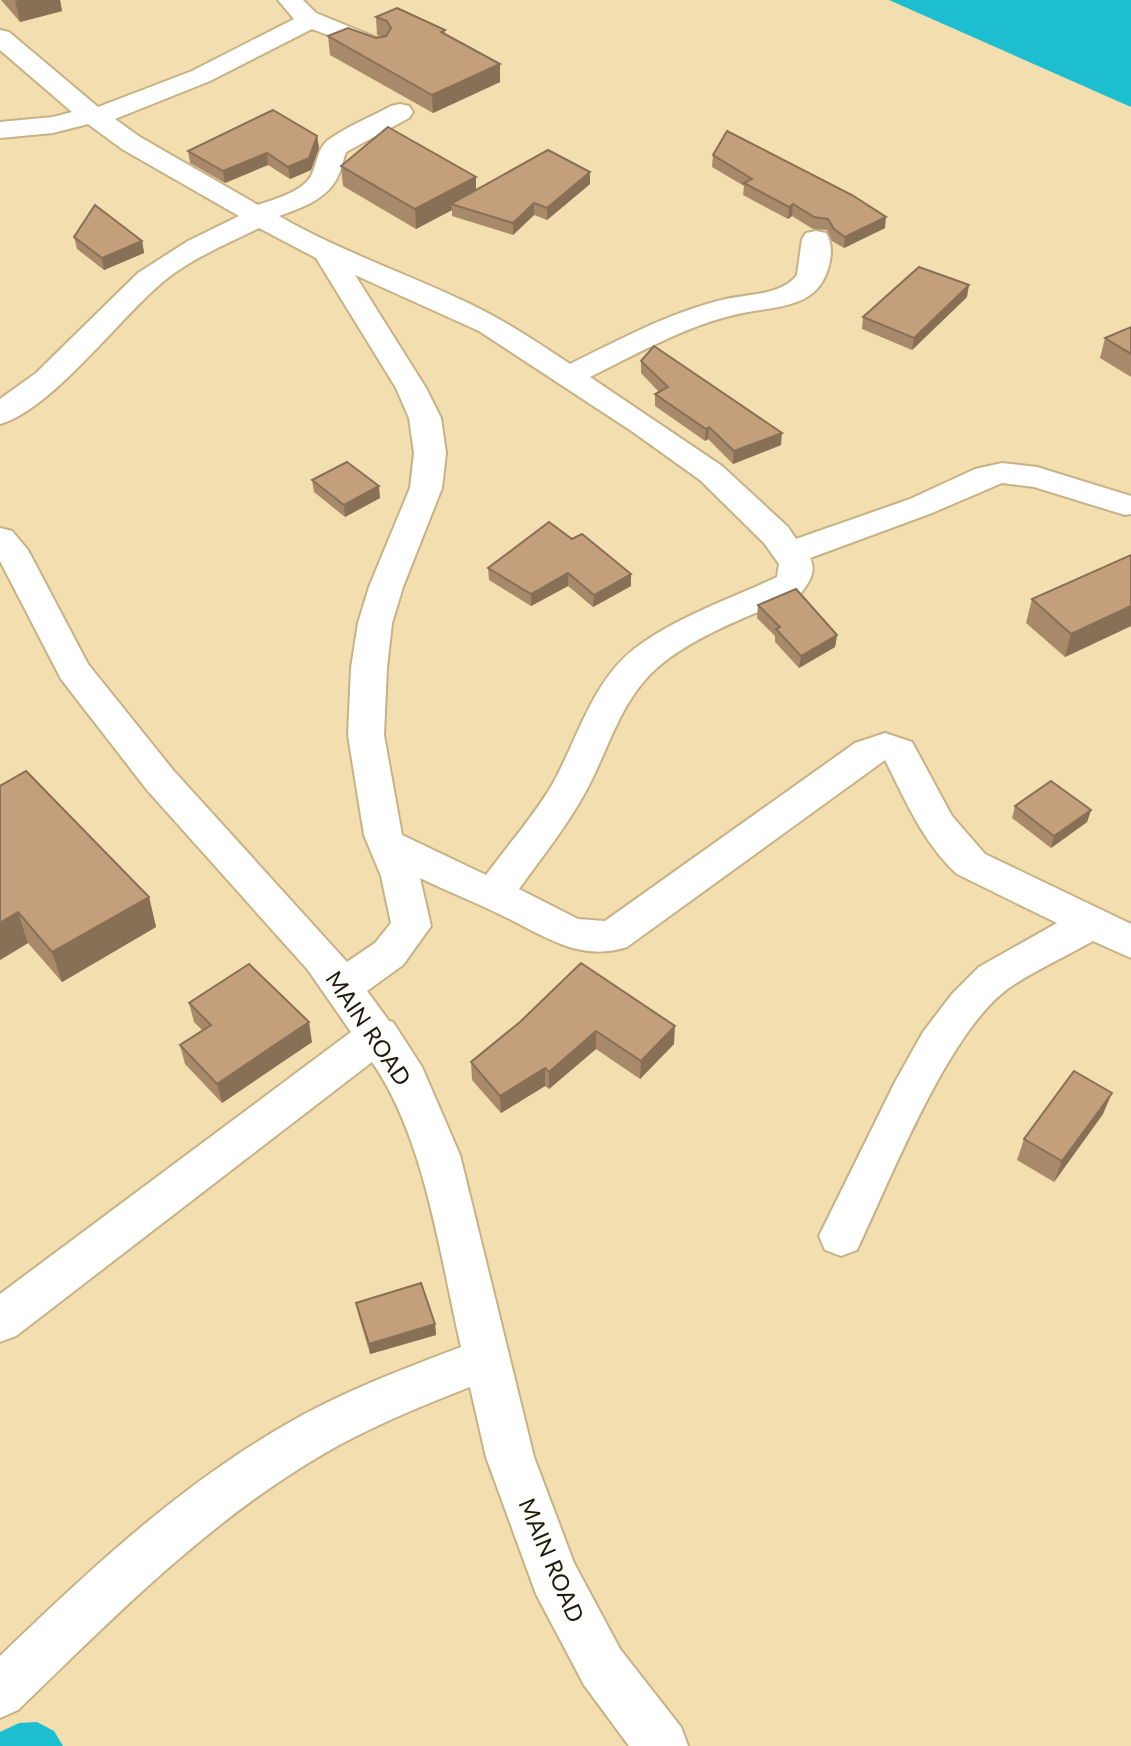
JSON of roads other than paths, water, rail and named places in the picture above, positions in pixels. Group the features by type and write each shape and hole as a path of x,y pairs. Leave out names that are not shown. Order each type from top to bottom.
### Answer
{"street":[{"path":"299,9 378,47"},
{"path":"0,130 53,125 93,116 201,76 303,24 299,9"},
{"path":"0,37 23,60 131,144 327,253 454,307 570,375 711,473 776,535 790,553 797,570 789,586 685,633 646,659 624,681 603,714 569,788 547,823 492,895"},
{"path":"0,414 47,380 148,279 198,247 309,192 320,184 327,162 336,147 400,112"},
{"path":"570,375 711,312 784,296 799,289 808,282 813,271 816,239"},
{"path":"327,253 411,388 425,418 430,453 426,488 386,587 375,623 369,668 366,735 374,789 388,846 400,876 411,926 389,954 342,987"},
{"path":"790,553 921,506 986,476 1002,472 1037,477 1125,505"},
{"name":"MAIN ROAD","path":"0,539 16,558 73,670 160,780 322,959 378,1034 407,1079 438,1155 510,1457 554,1576 602,1667 662,1746"},
{"path":"388,846 561,931 594,939 613,936 868,752 885,746 900,751 939,830 953,850 971,864 1131,942"},
{"path":"841,1236 910,1094 938,1044 966,1006 993,978 1093,922"},
{"path":"0,1321 378,1034"},
{"path":"0,1692 58,1636 194,1516 280,1454 335,1423 394,1395 487,1359"}],"water":[{"path":"889,0 1131,0 1131,107"},
{"path":"37,1722 54,1731 63,1746 0,1746 0,1732 19,1723"}]}
